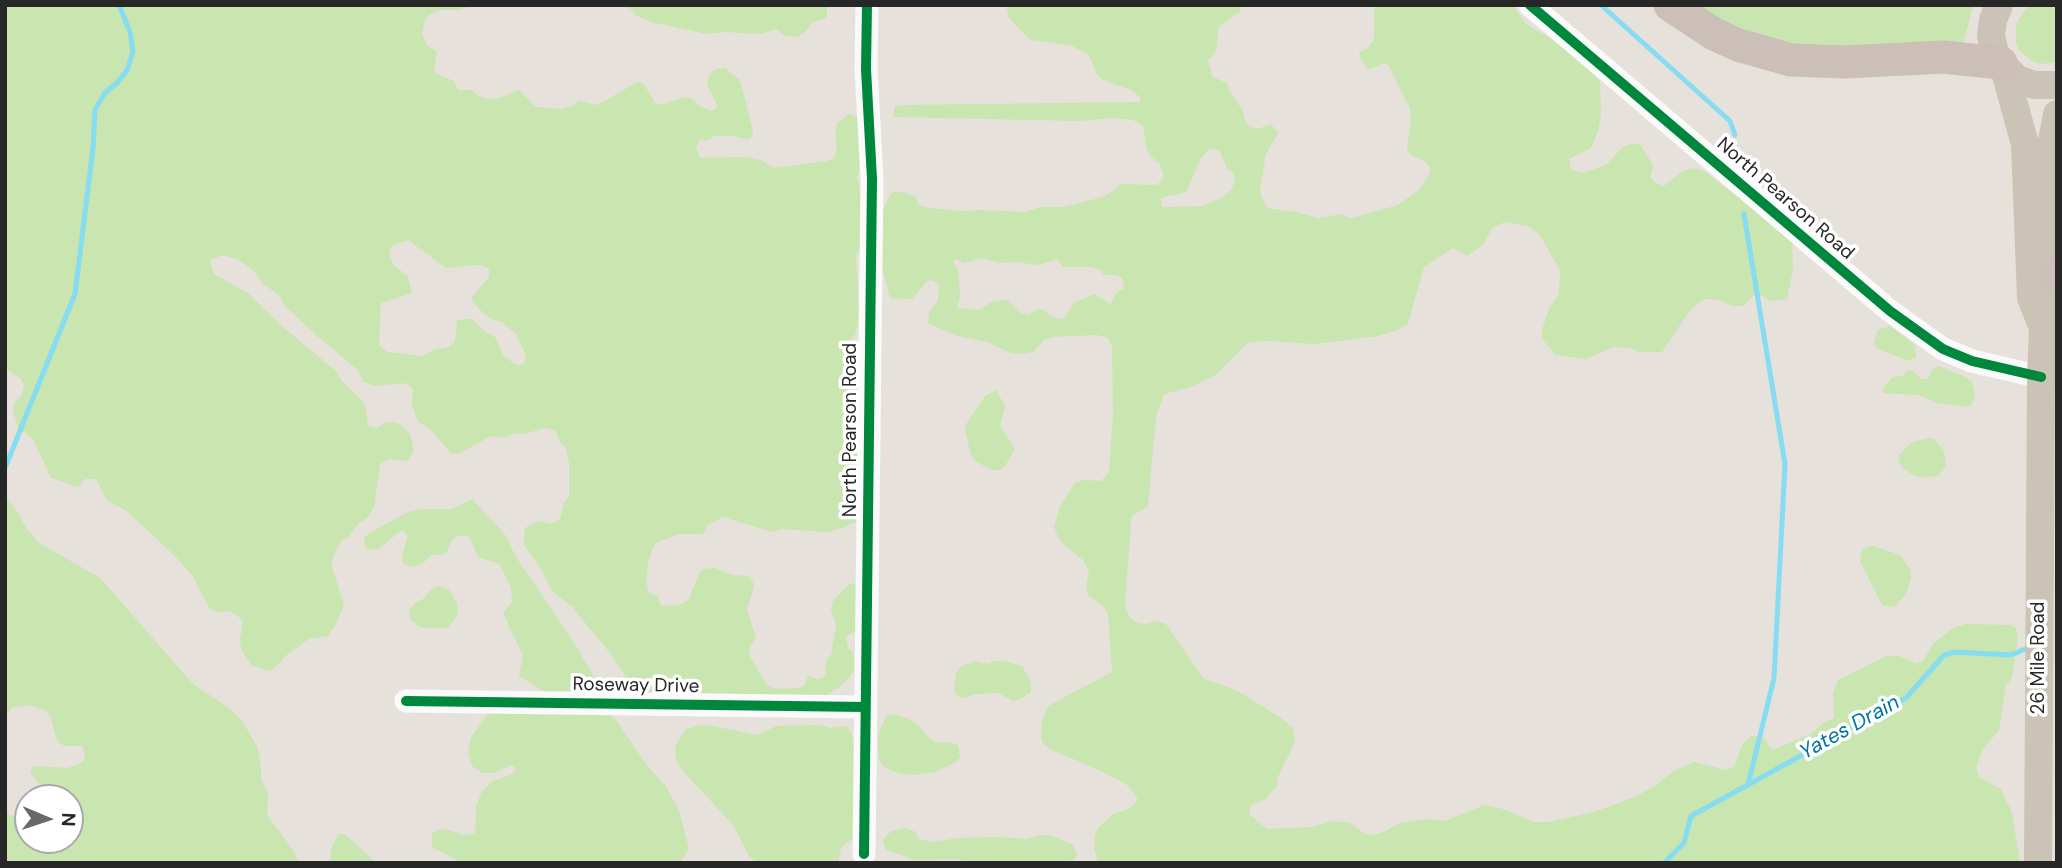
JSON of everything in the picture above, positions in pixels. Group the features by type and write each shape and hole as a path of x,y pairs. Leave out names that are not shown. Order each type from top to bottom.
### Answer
{"highway":[{"path":"1670,5 1726,40 1767,55 1791,60 1845,62 1943,57 2002,65"}],"main road":[{"name":"26 Mile Road","path":"1999,5 1991,35 2025,144 2031,298 2043,328"},
{"path":"2002,65 2017,79 2034,85 2057,85"},
{"name":"26 Mile Road","path":"2038,863 2039,598 2049,517 2041,377 2043,328 2055,299 2052,141 2057,114"}],"street":[{"name":"North Pearson Road","path":"864,854 872,179 866,69 867,5"},
{"name":"North Pearson Road","path":"1530,5 1890,312 1943,349 1972,360 2041,377"},
{"name":"Roseway Drive","path":"406,701 865,707"}],"green space":[{"path":"5,5 476,5 458,10 440,10 430,14 425,20 422,34 427,45 437,52 434,69 437,74 454,81 458,90 471,90 480,97 489,99 500,98 519,90 536,107 561,109 579,101 598,105 637,82 643,83 656,104 684,97 691,98 711,111 718,107 707,84 709,74 716,69 725,68 739,79 741,84 753,131 752,137 748,140 732,136 714,136 709,140 700,140 696,148 700,158 744,157 761,160 774,168 827,161 834,158 837,148 837,123 849,114 861,118 863,159 857,178 862,192 861,248 856,255 859,315 856,333 851,340 852,355 859,377 854,419 862,435 857,523 827,532 781,529 773,532 723,517 707,525 702,534 679,534 655,543 648,562 646,582 649,593 658,596 661,605 669,606 682,604 689,599 699,573 704,569 715,568 732,575 748,576 754,586 747,610 756,637 749,649 750,657 767,685 776,689 797,688 804,686 808,676 819,679 825,676 826,660 831,655 836,625 831,610 833,601 849,584 862,583 867,626 846,636 848,648 853,652 854,671 842,685 825,696 636,692 610,653 572,607 551,590 541,569 524,545 525,528 538,521 551,524 560,519 564,502 569,497 569,463 566,448 561,444 556,431 546,428 523,434 515,433 505,438 491,436 458,454 451,453 429,428 418,422 412,405 413,390 410,386 403,383 376,386 363,382 359,371 284,305 280,296 261,282 254,271 239,260 223,255 210,260 214,274 249,294 283,327 336,371 341,380 365,404 368,426 377,428 386,422 397,423 410,434 413,444 413,453 407,461 389,459 380,464 374,508 348,538 342,540 336,550 331,564 344,605 328,636 309,639 270,671 252,666 241,650 243,622 239,617 229,611 218,612 210,609 192,575 128,512 107,500 96,479 85,479 78,487 51,478 34,441 26,433 20,432 16,423 13,407 22,395 24,385 21,379 5,368","holes":["408,240 446,268 477,265 489,269 489,277 472,297 473,302 483,313 502,322 516,334 526,356 523,365 515,364 504,356 495,337 472,319 457,320 455,341 449,347 433,350 422,356 387,352 379,345 381,303 412,293 408,276 393,265 389,253 392,246"]},
{"path":"620,5 827,5 827,16 814,21 797,37 785,36 776,29 761,34 707,34 650,22"},
{"path":"1006,5 1241,5 1240,12 1219,26 1216,52 1208,60 1212,76 1228,84 1230,92 1243,111 1245,121 1258,129 1270,124 1279,132 1266,154 1260,191 1264,203 1268,208 1318,218 1342,214 1349,218 1398,205 1420,189 1431,171 1426,162 1407,150 1410,108 1390,68 1382,63 1368,69 1360,59 1359,53 1368,48 1374,39 1374,5 1513,5 1526,24 1565,47 1579,63 1591,70 1600,82 1601,114 1598,131 1591,148 1569,159 1571,169 1581,173 1606,165 1623,147 1640,144 1653,165 1650,177 1656,183 1664,186 1683,171 1693,168 1704,171 1792,239 1793,269 1787,299 1769,301 1763,296 1754,295 1743,306 1732,306 1719,300 1705,299 1691,309 1662,352 1639,352 1630,348 1614,347 1586,359 1556,355 1542,339 1549,309 1559,294 1560,270 1539,234 1528,226 1505,222 1492,228 1483,245 1467,256 1453,248 1424,267 1408,324 1395,331 1378,336 1315,344 1267,341 1248,343 1217,374 1191,387 1164,394 1156,417 1148,506 1132,516 1125,606 1130,618 1138,623 1155,621 1166,624 1204,679 1236,690 1293,728 1295,742 1277,779 1277,786 1266,799 1251,805 1249,814 1267,829 1312,827 1333,821 1350,823 1365,834 1373,835 1399,823 1431,819 1445,821 1484,805 1500,808 1535,822 1549,822 1594,812 1637,796 1675,770 1694,762 1726,770 1734,767 1743,743 1751,736 1765,739 1773,750 1811,734 1823,723 1834,718 1833,693 1838,680 1886,656 1899,656 1916,663 1923,661 1933,644 1953,628 1965,624 2010,625 2016,628 2018,637 2012,678 2006,685 1999,730 1983,749 1976,767 1979,777 2001,789 2012,813 2020,863 1098,863 1094,848 1098,828 1113,814 1128,809 1137,802 1137,797 1126,784 1051,750 1042,742 1041,733 1048,706 1112,672 1108,613 1101,604 1089,597 1086,587 1089,571 1083,560 1064,545 1054,527 1060,506 1075,483 1084,480 1101,481 1109,472 1113,414 1112,346 1108,338 1097,335 1053,337 1044,340 1033,352 1011,353 987,342 954,335 928,323 929,312 938,300 939,284 932,280 927,281 912,299 890,298 876,237 883,227 882,211 891,193 897,191 915,196 919,205 928,208 1025,212 1103,197 1120,184 1157,185 1164,177 1160,164 1147,150 1143,126 1133,120 893,117 895,106 904,105 1140,102 1140,97 1131,90 1103,80 1097,75 1089,55 1072,46 1032,40 1009,18","holes":["1209,149 1220,151 1227,169 1233,172 1235,178 1232,189 1223,197 1203,206 1162,207 1161,199 1187,191 1201,158","981,258 1000,263 1039,265 1057,259 1063,267 1092,267 1104,275 1117,275 1122,278 1124,288 1117,292 1110,304 1095,294 1075,302 1061,319 1037,309 1028,315 1021,313 1008,300 991,302 979,310 957,308 960,296 958,270 953,262 955,259 964,263"]},
{"path":"1685,5 1973,5 1962,48 1791,50"},
{"path":"2032,5 2057,5 2057,62 2041,64 2032,61 2019,50 2016,24 2025,10"},
{"path":"1890,326 1915,345 1916,358 1908,361 1876,348 1874,342 1878,330"},
{"path":"1938,366 1972,382 1975,395 1971,405 1966,407 1937,403 1918,395 1884,393 1882,390 1892,377 1903,376 1907,371 1912,370 1921,379 1928,379 1932,370"},
{"path":"996,390 1005,406 1000,425 1015,449 1001,470 992,470 971,456 965,430 966,424 985,396"},
{"path":"1930,438 1944,451 1946,467 1938,476 1923,478 1913,475 1903,468 1899,455 1912,442"},
{"path":"5,497 38,542 100,578 193,684 232,710 242,721 257,746 261,778 268,794 267,815 293,850 299,863 5,863 5,811 14,817 14,854 84,854 84,784 39,784 30,772 32,767 37,766 68,768 83,762 85,756 82,746 64,746 57,741 50,715 46,711 30,705 21,706 12,708 5,717"},
{"path":"472,499 504,533 516,557 573,641 600,687 599,693 588,695 562,691 548,694 519,676 523,656 503,613 512,602 511,587 499,564 478,557 469,536 457,536 451,541 447,552 432,555 414,567 403,564 402,556 408,536 402,530 378,549 368,550 365,546 364,538 368,534 408,512 452,509"},
{"path":"1874,546 1900,555 1910,569 1907,593 1895,606 1882,605 1860,561 1862,550"},
{"path":"434,587 449,590 457,603 458,614 448,628 421,628 411,620 409,611"},
{"path":"975,661 988,664 1003,661 1022,666 1031,681 1031,692 1012,701 999,693 962,698 958,696 954,691 956,673 961,666"},
{"path":"606,711 617,721 648,767 665,785 679,810 689,849 680,863 458,863 432,847 432,833 438,830 446,829 463,835 475,833 476,807 481,793 492,781 513,774 516,769 512,765 493,773 482,773 472,766 468,752 471,737 489,713"},
{"path":"889,714 907,718 921,727 935,742 958,745 960,757 956,762 935,772 916,775 900,774 884,767 879,760 878,741 880,730"},
{"path":"707,725 758,735 776,726 846,726 851,732 854,746 856,838 841,848 838,863 773,863 755,861 749,856 734,826 681,769 676,760 675,747 685,730"},
{"path":"905,828 916,832 918,839 933,842 958,838 1026,839 1051,836 1072,844 1077,854 1074,860 1053,863 914,860 887,850 884,846 883,840 891,831"},
{"path":"338,834 344,834 376,863 330,863 331,850"}],"waterway":[{"path":"5,468 75,294 93,148 95,110 105,93 127,70 133,52 130,32 119,5"},
{"path":"1601,5 1730,121 1735,135"},
{"path":"1744,214 1785,464 1774,678 1748,785"},
{"name":"Yates Drain","path":"1664,863 1684,843 1691,816 1906,698 1944,655 1955,652 2011,655 2032,646"}],"cycle path":[{"path":"864,854 872,179 866,69 867,5"},
{"path":"1530,5 1890,311 1943,349 1972,361 2041,377"},
{"path":"406,701 865,707"}]}
